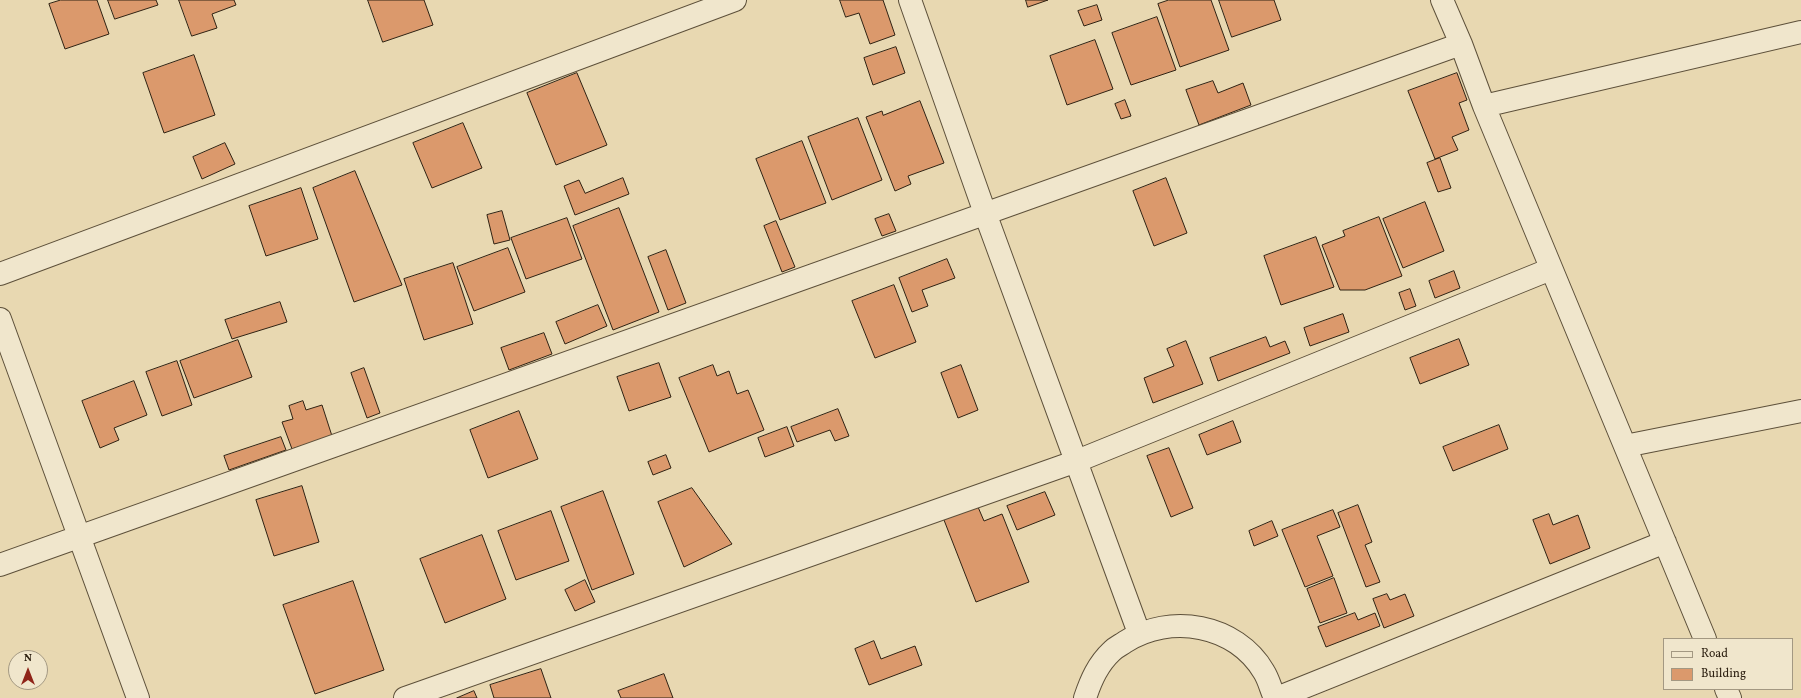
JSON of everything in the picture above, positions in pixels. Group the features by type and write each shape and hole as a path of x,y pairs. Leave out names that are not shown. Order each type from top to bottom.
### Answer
{"street":[{"path":"0,274 735,0"},
{"path":"910,0 985,213 1139,633"},
{"path":"1442,0 1461,44 1484,106 1705,638"},
{"path":"1484,106 1801,32"},
{"path":"0,565 1461,44"},
{"path":"405,698 1077,461 1552,269"},
{"path":"0,319 138,698"},
{"path":"1625,446 1801,411"},
{"path":"1085,698 1093,675 1112,650 1139,633 1166,626 1195,626 1222,634 1246,650 1264,672 1276,698 1665,542"}],"building":[{"path":"61,0 97,0 109,34 65,49 49,4"},
{"path":"108,0 156,0 158,5 115,19"},
{"path":"179,0 234,0 236,5 212,14 217,28 192,36"},
{"path":"368,0 424,0 433,25 383,42"},
{"path":"840,0 883,0 895,35 870,44 859,13 846,17"},
{"path":"1026,0 1048,0 1028,7"},
{"path":"1169,0 1211,0 1229,50 1180,67 1158,4"},
{"path":"1219,0 1274,0 1281,20 1232,37"},
{"path":"1097,5 1102,20 1084,26 1078,11"},
{"path":"1157,17 1176,70 1131,85 1112,33"},
{"path":"1095,40 1113,89 1067,105 1050,56"},
{"path":"896,47 905,73 873,85 864,58"},
{"path":"194,55 215,115 164,133 143,73"},
{"path":"577,73 607,145 556,165 527,93"},
{"path":"1457,73 1467,100 1459,103 1469,130 1452,137 1458,150 1435,159 1408,91"},
{"path":"1213,81 1218,93 1243,83 1251,105 1199,125 1186,90"},
{"path":"1125,100 1131,116 1121,119 1115,104"},
{"path":"920,101 944,163 908,176 911,184 895,191 866,117 882,111 883,115"},
{"path":"858,118 882,180 832,200 808,137"},
{"path":"463,123 482,168 432,188 413,143"},
{"path":"802,141 826,203 780,220 756,159"},
{"path":"225,143 235,164 202,179 193,157"},
{"path":"1440,158 1451,188 1438,192 1427,163"},
{"path":"355,171 402,285 354,302 313,188"},
{"path":"623,178 629,194 575,215 564,186 579,180 585,193"},
{"path":"1166,178 1187,233 1154,246 1133,191"},
{"path":"301,188 318,239 266,256 249,206"},
{"path":"1425,202 1444,251 1403,268 1383,219"},
{"path":"619,208 659,312 613,330 573,226"},
{"path":"502,211 510,240 494,244 487,215"},
{"path":"889,214 896,231 882,236 875,219"},
{"path":"1379,217 1402,276 1365,290 1340,290 1322,245 1345,236 1343,231"},
{"path":"567,218 582,259 526,279 511,238"},
{"path":"776,221 795,267 782,272 764,226"},
{"path":"1316,237 1334,287 1281,305 1264,256"},
{"path":"508,248 525,292 474,311 457,267"},
{"path":"666,250 686,303 668,310 648,257"},
{"path":"947,259 955,278 922,290 928,306 912,312 899,278"},
{"path":"453,263 473,324 424,340 404,279"},
{"path":"1454,271 1460,288 1435,298 1429,281"},
{"path":"894,285 916,342 875,358 852,301"},
{"path":"1410,289 1416,306 1405,310 1399,293"},
{"path":"280,302 287,322 232,339 225,320"},
{"path":"598,305 607,326 565,344 556,322"},
{"path":"1343,314 1349,332 1310,346 1304,328"},
{"path":"544,333 552,354 509,370 501,348"},
{"path":"1266,337 1270,347 1285,341 1290,353 1218,381 1210,358"},
{"path":"1459,339 1469,365 1420,384 1410,358"},
{"path":"238,340 252,377 194,398 180,361"},
{"path":"1186,341 1203,384 1153,403 1144,378 1174,366 1167,349"},
{"path":"177,361 192,405 162,416 146,372"},
{"path":"659,363 671,397 629,411 617,377"},
{"path":"713,365 717,376 729,371 737,394 748,390 764,430 709,452 679,378"},
{"path":"961,365 978,410 958,418 941,373"},
{"path":"364,368 380,413 367,418 351,373"},
{"path":"134,381 147,415 114,428 119,440 100,448 82,401"},
{"path":"303,401 306,410 322,405 332,436 292,449 282,422 293,419 289,406"},
{"path":"838,409 849,436 835,441 830,430 797,442 791,427"},
{"path":"519,411 538,459 488,478 470,430"},
{"path":"1233,421 1241,442 1207,455 1199,435"},
{"path":"1499,425 1508,449 1453,471 1443,447"},
{"path":"787,427 794,446 765,457 758,438"},
{"path":"281,437 286,450 229,470 224,456"},
{"path":"1169,448 1193,508 1171,517 1147,456"},
{"path":"666,455 671,468 653,475 648,462"},
{"path":"302,486 319,542 274,556 256,500"},
{"path":"692,488 732,544 684,567 658,502"},
{"path":"603,491 634,574 592,590 561,507"},
{"path":"1045,492 1055,515 1017,530 1007,506"},
{"path":"1358,505 1372,542 1365,545 1380,582 1366,587 1338,513"},
{"path":"978,507 984,521 1002,514 1029,582 976,602 944,520"},
{"path":"1333,510 1340,527 1317,536 1333,576 1305,587 1282,530"},
{"path":"551,511 569,561 516,580 498,531"},
{"path":"1549,514 1553,525 1578,515 1590,548 1550,564 1533,520"},
{"path":"1272,521 1278,536 1254,546 1249,531"},
{"path":"482,535 506,599 445,623 420,559"},
{"path":"1334,578 1347,613 1320,623 1307,589"},
{"path":"585,580 595,602 575,611 565,590"},
{"path":"353,581 384,670 315,694 283,605"},
{"path":"1387,594 1390,600 1405,594 1414,616 1384,628 1373,599"},
{"path":"1355,613 1358,620 1375,613 1380,626 1326,647 1318,627"},
{"path":"874,641 881,659 915,646 922,665 869,685 855,649"},
{"path":"541,669 551,698 494,698 490,685"},
{"path":"664,674 673,698 621,698 618,691"},
{"path":"474,691 477,698 457,698"}]}
